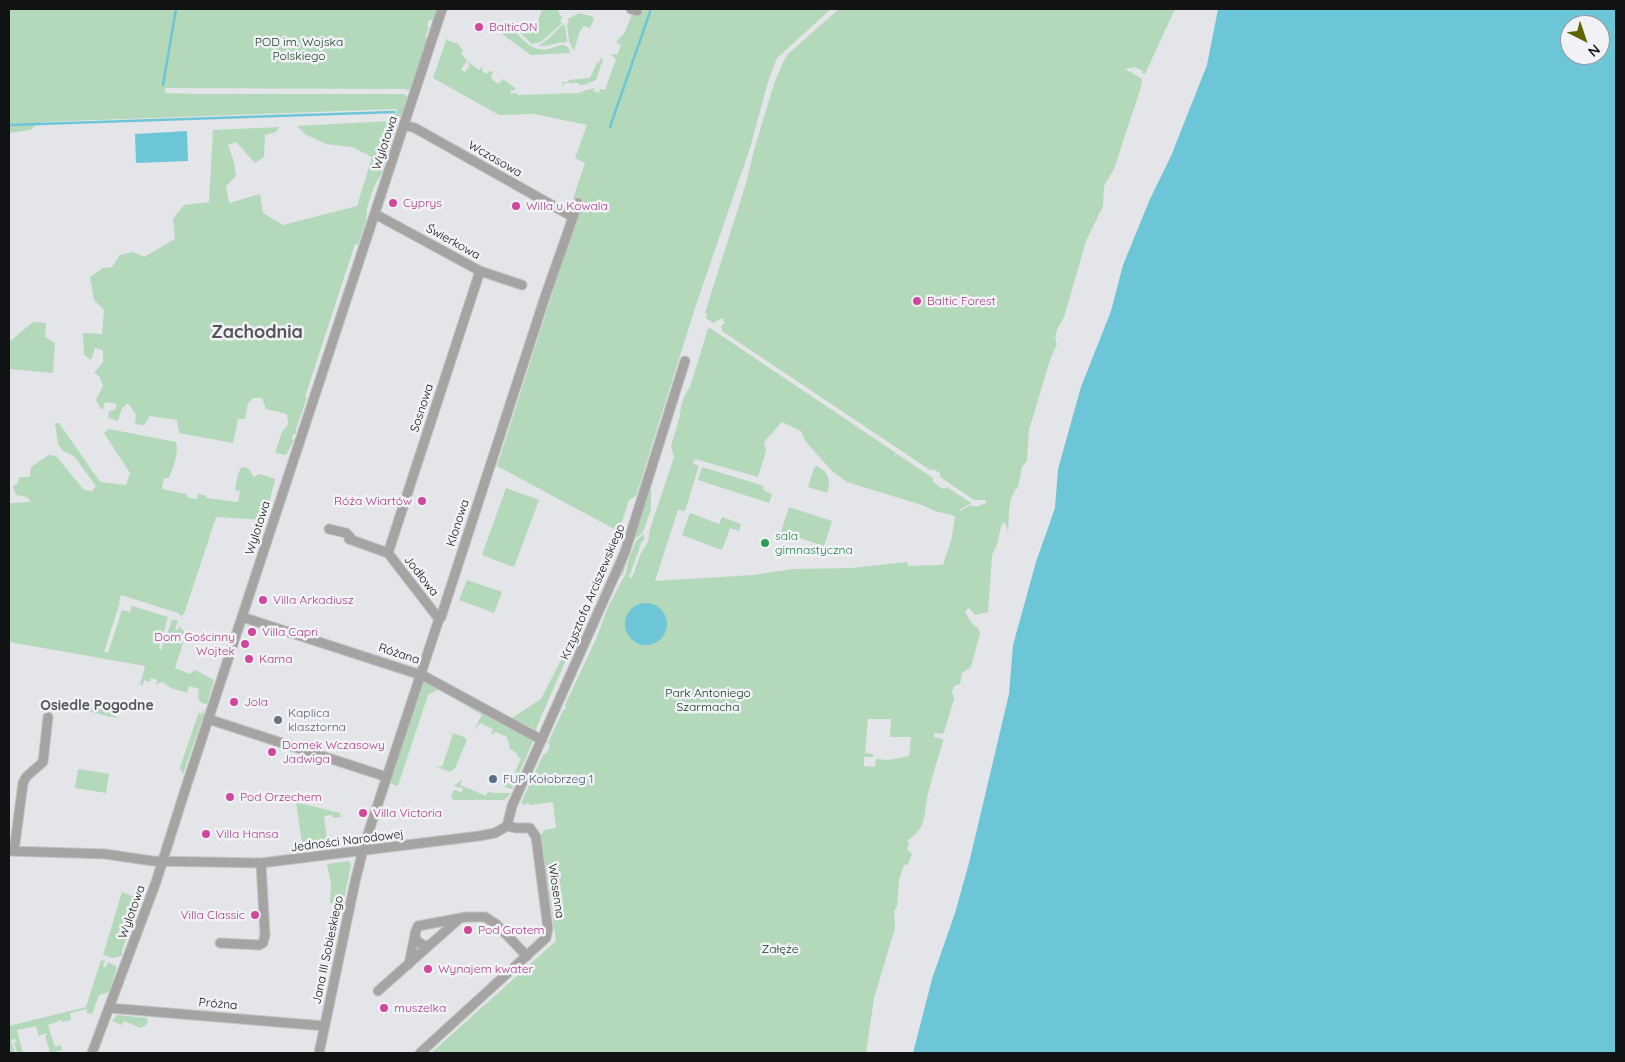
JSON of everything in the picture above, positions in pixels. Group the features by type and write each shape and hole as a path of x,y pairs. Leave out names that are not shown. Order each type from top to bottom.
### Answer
{"street":[{"name":"Wylotowa","path":"92,1053 149,904 442,9"},
{"name":"Wczasowa","path":"404,125 415,128 573,217"},
{"name":"Klonowa","path":"363,852 420,674 441,617 545,297 578,203"},
{"name":"Świerkowa","path":"375,214 480,272 522,285"},
{"name":"Sosnowa","path":"388,553 480,272"},
{"name":"Krzysztofa Arciszewskiego","path":"506,826 512,806 541,739 625,552 685,361"},
{"name":"Jodłowa","path":"329,529 346,533 350,537 349,539 388,553 439,619"},
{"name":"Różana","path":"242,617 420,674 541,739"},
{"name":"Jedności Narodowej","path":"48,717 42,762 26,777 23,783 12,851 105,854 163,861 261,863 345,852 363,852 485,835 499,831 506,826 530,828"},
{"path":"208,719 386,777"},
{"name":"Wiosenna","path":"420,1053 544,940 548,928 536,837 530,828"},
{"name":"Jana III Sobieskiego","path":"319,1053 363,852"},
{"path":"220,943 259,945 263,943 265,935 261,863"},
{"path":"408,964 418,926 431,922 474,916 489,919 496,924 527,956"},
{"path":"378,991 459,919"},
{"path":"431,922 437,930 437,938"},
{"path":"415,933 416,940 420,944 429,945"},
{"name":"Próżna","path":"109,1008 325,1026"}],"green space":[{"name":"POD im. Wojska Polskiego","path":"9,9 438,9 435,19 429,20 427,25 429,27 425,37 428,38 411,89 165,88 165,93 198,94 404,94 409,98 403,116 394,117 397,109 41,122 30,130 9,133"},
{"path":"542,9 557,9 562,18 560,21 562,23 541,42 532,44 514,27 535,32"},
{"path":"634,9 831,9 777,58 768,82 750,148 694,311 636,496 629,500 615,543 612,541 618,531 497,466 578,213 570,208 585,163 575,158 587,125 534,114 499,115 433,78 448,35 447,40 458,44 463,51 461,54 467,60 461,70 465,72 470,66 468,62 479,70 483,66 482,71 486,74 490,71 493,72 491,78 498,84 503,79 515,88 515,90 510,91 511,94 580,93 580,91 582,93 594,88 593,91 599,93 600,89 605,90 616,59 611,55 617,55 621,45 616,42 625,32"},
{"path":"839,9 1175,9 1145,74 1135,67 1125,69 1142,79 1141,87 1114,169 1104,186 1103,206 1086,241 1064,317 1055,336 1057,344 1050,360 1029,430 1027,461 1022,467 1018,487 1011,499 1008,533 1006,524 1002,522 997,545 992,555 988,612 975,615 969,608 965,611 980,633 971,667 962,673 960,684 954,686 952,692 954,699 944,732 941,734 934,733 934,737 943,739 943,741 930,787 922,826 907,841 909,844 907,849 912,854 908,864 904,865 899,880 897,906 894,912 895,928 874,998 866,1053 431,1053 556,941 541,835 544,830 556,828 553,802 530,805 527,802 526,805 521,803 544,753 546,754 550,746 548,743 563,710 566,709 565,705 596,639 608,607 626,573 629,558 636,541 644,534 644,541 642,541 629,577 632,578 641,553 648,542 650,529 674,457 671,446 682,405 690,387 708,329 710,328 896,453 893,458 897,454 933,478 933,482 943,489 947,487 971,503 960,511 970,505 976,507 986,503 986,500 974,500 940,477 940,473 930,470 722,331 721,326 725,323 722,318 713,323 706,318 707,314 705,313 747,180 774,84 789,53","holes":["782,422 801,431 806,442 821,459 833,472 847,482 955,516 952,537 943,565 908,566 907,562 851,568 794,569 753,575 655,581 678,510 685,511 699,466 693,464 695,459 758,477 766,451 764,442","868,719 891,719 890,737 911,737 909,756 888,760 876,759 875,767 864,766 864,757 873,757 873,754 865,753"]},
{"path":"579,13 594,19 590,28 583,26 582,30 580,30 574,51 569,41 567,24 569,22 568,19"},
{"path":"562,25 565,25 567,42 539,46 549,38"},
{"path":"507,30 515,31 525,42 537,49 548,49 563,45 568,47 571,53 531,55 502,34"},
{"path":"601,58 603,59 596,80 584,85 572,83 572,86 571,83 564,83 563,86 562,82 590,78"},
{"path":"392,121 397,125 381,175 375,184 367,208 366,221 358,245 355,244 305,397 307,398 296,434 293,434 292,439 294,440 286,455 275,453 282,432 288,424 287,414 266,409 262,398 253,398 248,403 245,419 238,419 233,443 179,433 177,420 150,416 144,425 135,424 136,415 128,403 122,408 118,421 108,418 109,411 115,410 117,404 105,402 103,409 101,409 96,400 103,386 99,376 94,373 103,362 103,350 95,348 91,360 84,355 83,333 102,334 104,310 94,300 90,277 103,268 112,267 120,255 133,252 144,257 175,239 173,219 184,205 209,202 213,130 279,127 276,132 265,135 264,157 255,163 236,142 228,145 234,162 236,176 226,186 229,203 260,194 263,213 283,225 357,206 372,157 352,147 326,144 305,134 297,126"},
{"path":"33,322 46,323 45,337 55,343 53,373 9,369 9,342"},
{"path":"55,423 59,423 100,482 126,485 130,473 104,433 109,429 176,442 175,460 169,478 164,478 162,489 186,494 189,498 197,499 198,494 205,495 207,498 238,502 240,491 235,490 238,474 242,467 248,468 254,477 260,474 275,479 265,520 216,517 184,614 181,616 178,613 121,595 119,601 104,652 108,653 122,610 130,612 132,606 168,617 159,648 161,650 172,620 178,620 175,629 178,630 179,626 185,633 185,637 175,668 190,674 195,670 214,680 207,704 200,701 198,697 199,689 189,686 187,692 191,694 171,688 162,682 156,684 157,680 151,678 150,682 144,680 143,685 140,685 145,666 9,642 9,503 31,502 27,497 16,495 13,486 17,484 20,477 30,477 31,467 49,455 56,456 84,490 92,491 96,486 74,456 63,451 58,444"},
{"path":"817,466 828,477 827,493 808,487 814,468"},
{"path":"702,467 764,486 763,490 772,494 769,503 698,480"},
{"path":"651,486 651,509 643,532 634,540 622,577 620,574"},
{"path":"506,488 539,500 514,567 482,555"},
{"path":"789,507 832,521 824,546 781,532"},
{"path":"690,513 719,524 722,517 741,524 739,531 730,528 722,550 682,535"},
{"path":"467,580 502,592 494,613 459,600"},
{"path":"563,656 566,660 536,731 530,727 529,730 514,722 515,719 512,718 541,699"},
{"path":"424,681 444,689 442,692 439,689 428,695 398,785 396,786 390,783"},
{"path":"445,689 534,739 512,789 505,787 504,784 505,782 510,784 521,758 510,749 507,737 496,732 491,734 493,729 480,723 474,730 482,715 443,692"},
{"path":"70,703 82,706 95,703 117,713 115,713 116,718 70,707"},
{"path":"200,709 199,713 202,714 203,709 204,714 183,774 180,767"},
{"path":"447,731 464,737 467,740 455,768 450,772 435,766 442,767 453,734"},
{"path":"78,769 109,774 106,793 75,788"},
{"path":"461,780 460,785 486,796 488,792 511,793 503,800 454,800 451,797 453,791 456,790 461,793 463,788 454,786"},
{"path":"296,802 340,813 341,817 333,818 333,815 324,816 328,847 303,850"},
{"path":"349,861 351,864 343,905 330,903 331,884 327,864"},
{"path":"122,892 141,900 122,950 122,956 113,958 103,955"},
{"path":"101,960 105,961 103,967 106,967 108,962 117,967 109,992 99,995 92,1014 87,1013 87,1009 70,1013 71,1020 62,1022 61,1020 48,1025 55,1047 61,1045 62,1050 50,1053 46,1033 39,1036 36,1026 17,1030 23,1053 17,1053 14,1042 17,1041 15,1039 11,1040 15,1053 10,1053 9,1026 86,1007"},
{"path":"117,1015 147,1018 148,1021 141,1028 124,1021 122,1025 112,1021"}],"water":[{"path":"1218,9 1616,9 1616,1053 913,1053 932,979 955,913 969,863 1009,694 1013,645 1036,562 1055,508 1058,469 1081,387 1111,311 1123,265 1150,199 1171,156 1207,65"},
{"path":"187,131 188,161 136,163 135,134"},
{"path":"642,603 650,603 661,609 667,624 661,639 650,645 642,645 631,639 625,628 625,620 631,609"}],"waterway":[{"path":"163,85 176,9"},
{"path":"610,127 651,9"},
{"path":"9,125 394,112"}],"place":[{"name":"BalticON","path":"479,27"},
{"name":"Cyprys","path":"393,203"},
{"name":"Willa u Kowala","path":"516,206"},
{"name":"Baltic Forest","path":"917,301"},
{"name":"Róża Wiartów","path":"422,501"},
{"name":"sala gimnastyczna","path":"765,543"},
{"name":"Villa Arkadiusz","path":"263,600"},
{"name":"Villa Capri","path":"252,632"},
{"name":"Dom Gościnny Wojtek","path":"245,644"},
{"name":"Kama","path":"249,659"},
{"name":"Jola","path":"234,702"},
{"name":"Kaplica klasztorna","path":"278,720"},
{"name":"Domek Wczasowy Jadwiga","path":"272,752"},
{"name":"FUP Kołobrzeg 1","path":"493,779"},
{"name":"Pod Orzechem","path":"230,797"},
{"name":"Villa Victoria","path":"363,813"},
{"name":"Villa Hansa","path":"206,834"},
{"name":"Villa Classic","path":"255,915"},
{"name":"Pod Grotem","path":"468,930"},
{"name":"Wynajem kwater","path":"428,969"},
{"name":"muszelka","path":"384,1008"}],"district":[{"name":"Zachodnia","path":"257,333"},
{"name":"Osiedle Pogodne","path":"97,706"}],"park label":[{"name":"Park Antoniego Szarmacha","path":"708,700"},
{"name":"Załęże","path":"780,949"}]}
